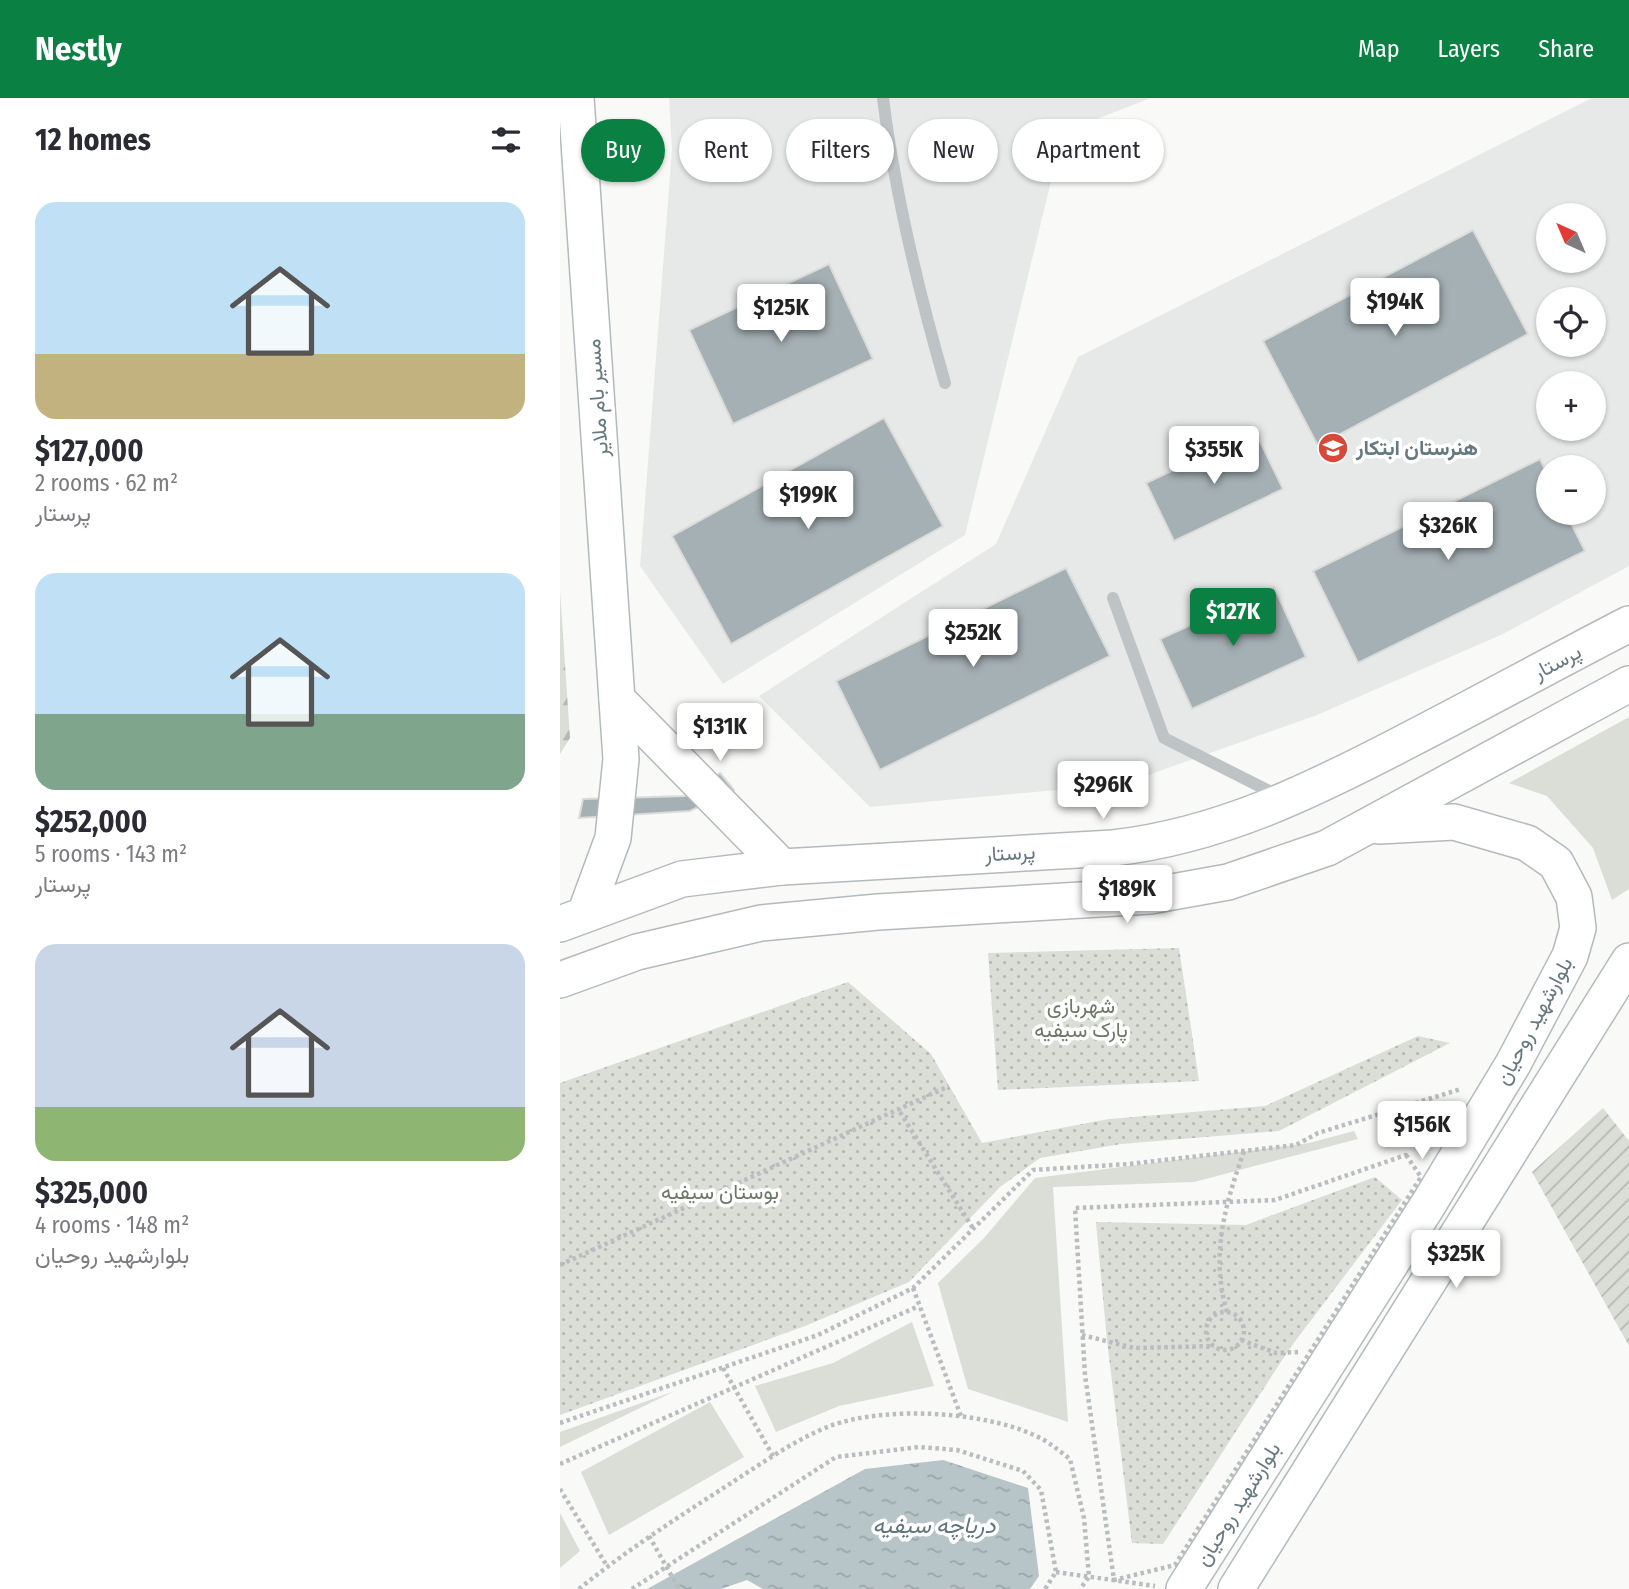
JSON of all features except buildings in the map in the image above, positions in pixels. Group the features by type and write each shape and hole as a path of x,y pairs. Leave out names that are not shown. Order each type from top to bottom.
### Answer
{"main road":[{"name":"مسیر بام ملایر","path":"573,919 613,838 621,758 576,98"},
{"name":"پرستار","path":"573,919 682,879 782,867 1161,843 1289,801 1629,624"},
{"path":"560,980 637,952 761,923 878,912 1150,895 1228,882 1327,848 1629,684"},
{"path":"617,699 782,867"},
{"name":"بلوارشهید روحیان","path":"1172,1588 1428,1205 1506,1076 1565,967 1578,928 1574,897 1556,863 1527,844 1454,822 1365,827"},
{"name":"بلوارشهید روحیان","path":"1236,1589 1629,961"}],"lane":[{"path":"883,98 890,159 917,286 945,383"},
{"path":"1113,598 1164,738 1289,801"}],"path":[{"path":"560,1423 818,1335 913,1287 1033,1170 1129,1164 1296,1145 1318,1133 1506,1076"},
{"path":"560,1265 693,1201 900,1112 949,1086"},
{"path":"900,1112 974,1230"},
{"path":"1082,1335 1134,1348 1214,1346 1232,1349 1241,1340 1242,1322 1227,1312 1219,1285 1220,1244 1226,1203 1244,1151"},
{"path":"1406,1155 1421,1177 1175,1565 1114,1580 1085,1375 1074,1208 1275,1200 1406,1155"},
{"path":"913,1287 962,1419"},
{"path":"560,1464 919,1306"},
{"path":"1214,1346 1207,1336 1208,1324 1215,1315 1227,1312"},
{"path":"1241,1340 1276,1353 1310,1352"},
{"path":"723,1368 773,1456"},
{"path":"579,1589 649,1536 773,1456 830,1426 874,1415 962,1419 1009,1427 1044,1440 1070,1459 1084,1518 1089,1577 1080,1589"},
{"path":"632,1589 666,1564 836,1457 919,1447 957,1450 1023,1471 1041,1490 1056,1572 1045,1589"},
{"path":"560,1489 607,1566"},
{"path":"649,1536 679,1589"},
{"path":"1056,1572 1172,1588"}],"shaded area":[{"path":"669,98 1151,98 1097,119 1012,119 1012,182 1051,182 965,535 723,684 640,566 672,149"},
{"name":"هنرستان ابتکار","path":"1592,98 1629,98 1629,566 1503,634 1317,715 1123,784 870,807 759,696 996,544 1078,357"}],"green space":[{"path":"560,591 570,738 560,754"},
{"path":"1629,717 1629,889 1612,900 1593,848 1547,796 1509,783"},
{"name":"شهربازی پارک سیفیه","path":"1179,948 1199,1081 998,1090 988,953"},
{"name":"بوستان سیفیه","path":"848,982 931,1054 982,1143 1109,1119 1265,1106 1418,1036 1450,1043 1279,1131 1121,1144 1040,1158 1000,1187 909,1282 805,1326 560,1415 560,1083"},
{"path":"1603,1108 1629,1141 1629,1346 1532,1172"},
{"path":"1354,1131 1358,1139 1194,1182 1053,1187 1068,1422 968,1389 938,1283 984,1238 1035,1178 1309,1143"},
{"path":"1375,1177 1402,1200 1290,1348 1163,1544 1132,1543 1107,1341 1096,1222 1246,1225"},
{"path":"912,1322 934,1386 839,1406 776,1432 755,1386 833,1363"},
{"path":"675,1391 560,1447 560,1432"},
{"path":"710,1402 744,1457 609,1535 581,1472"},
{"path":"560,1513 580,1551 560,1568"}],"water":[{"name":"دریاچه سیفیه","path":"943,1460 1028,1488 1039,1576 1030,1589 763,1589 747,1580 721,1589 647,1589 865,1469"}],"place":[{"name":"هنرستان ابتکار","path":"1333,448"}]}
